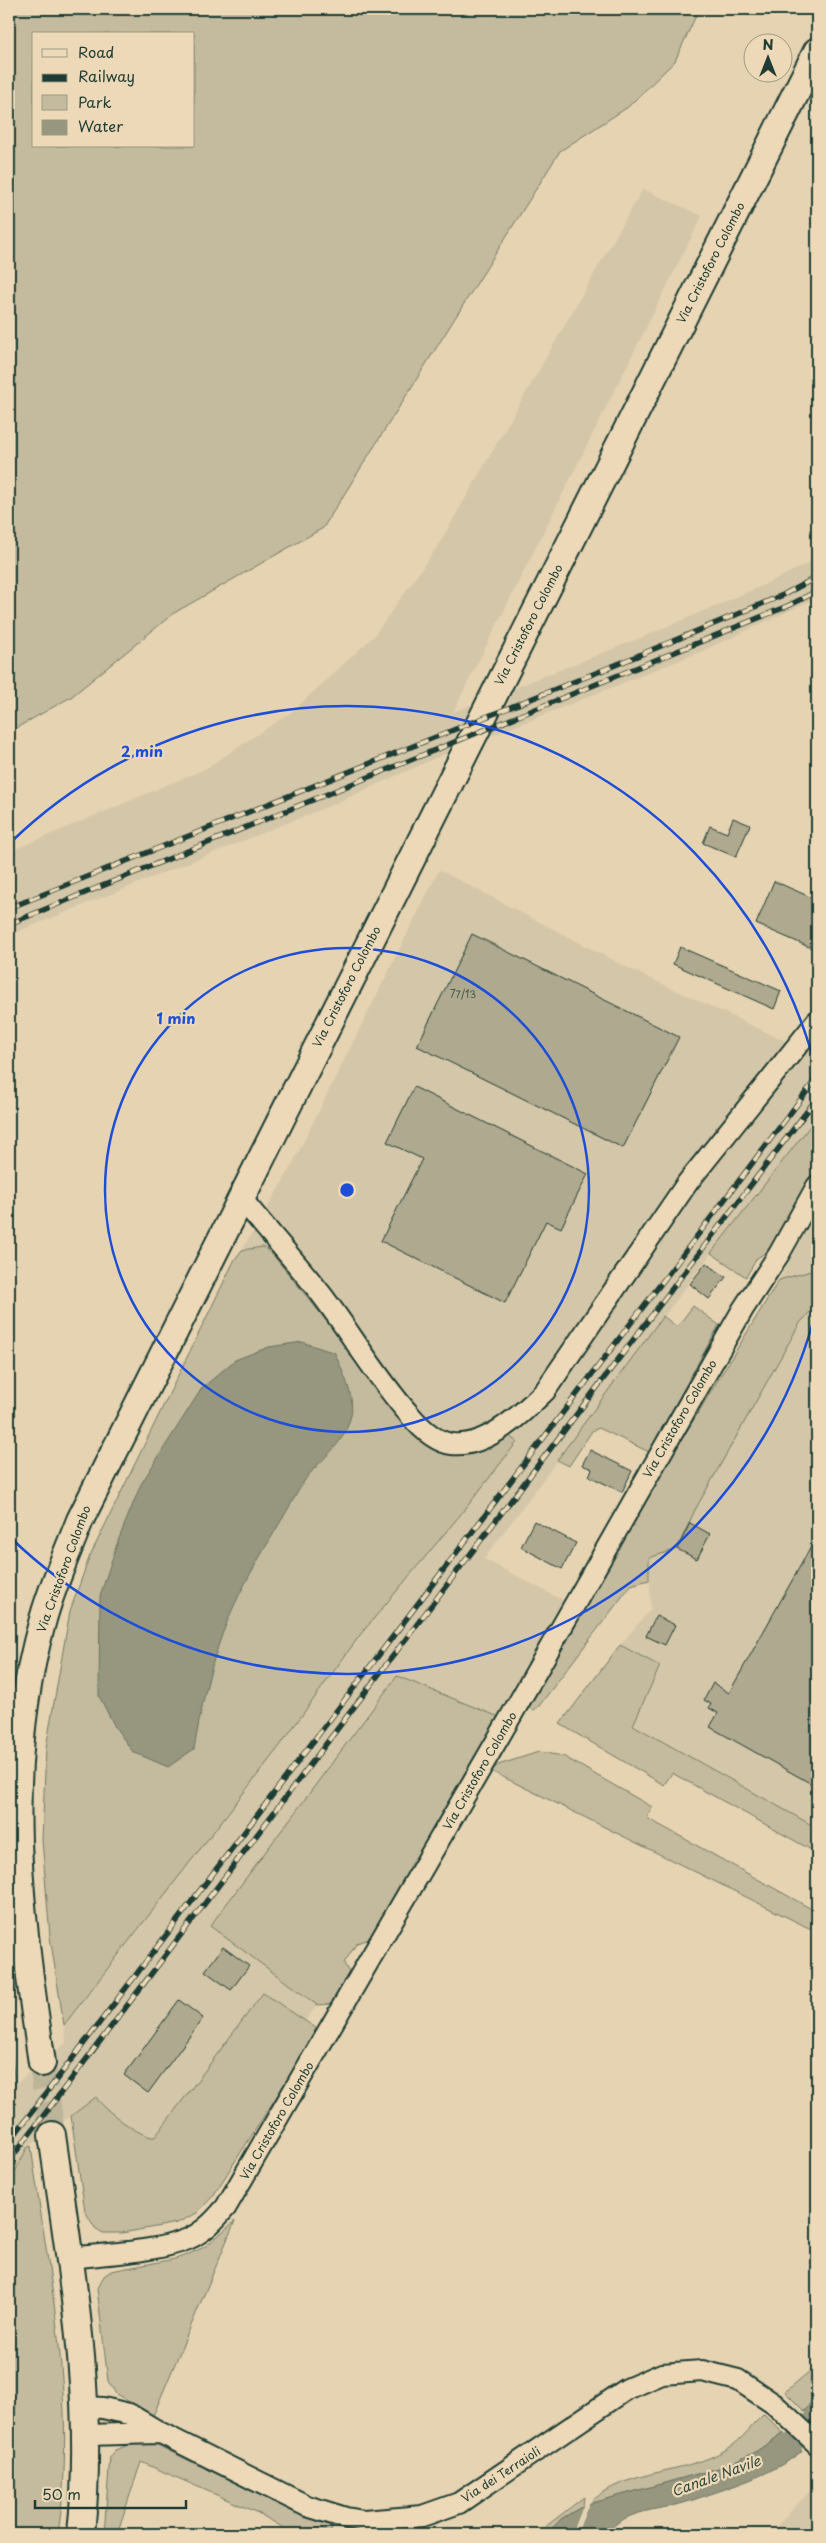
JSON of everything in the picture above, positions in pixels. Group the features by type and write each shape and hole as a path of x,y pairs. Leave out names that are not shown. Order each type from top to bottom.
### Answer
{"main road":[{"name":"Via Cristoforo Colombo","path":"42,2063 23,1928 16,1806 23,1715 42,1622 80,1520 817,51"},
{"path":"52,2135 70,2258 86,2406 81,2534"}],"street":[{"path":"241,1198 321,1294 408,1414 431,1436 452,1444 473,1441 498,1431 526,1410 545,1391 688,1182 817,1021"},
{"name":"Via Cristoforo Colombo","path":"70,2258 154,2247 187,2239 210,2225 226,2207 507,1723 743,1309 779,1254 817,1186"},
{"name":"Via dei Terraioli","path":"86,2406 122,2412 307,2506 346,2518 381,2521 422,2516 459,2503 627,2389 662,2374 684,2371 720,2374 752,2387 774,2404 817,2444"},
{"name":"Via dei Terraioli","path":"86,2435 161,2433"}],"shaded area":[{"path":"643,189 702,216 453,712 643,637 764,585 817,559 817,598 702,651 431,760 327,807 9,935 9,852 205,769 293,711 374,636 438,546"},
{"path":"439,870 632,970 813,1054 817,1049 817,1117 711,1253 484,1559 564,1601 499,1717 210,1925 317,2005 198,2169 167,2192 95,2098 27,2148 9,2184 9,2089 66,2043 64,2025 279,1747 360,1635 466,1508 517,1442 504,1432 426,1439 263,1247 242,1250 288,1173"},
{"path":"817,1210 817,1828 633,1725 660,1666 620,1645 651,1609 646,1498 779,1280"},
{"path":"817,2483 817,2534 770,2534"}],"green space":[{"path":"9,9 699,9 675,61 628,107 560,151 323,528 174,613 71,697 9,732"},
{"path":"817,1117 817,1172 775,1247 757,1258 746,1277 711,1253"},
{"path":"263,1247 273,1255 403,1415 426,1439 504,1432 517,1442 466,1508 360,1635 279,1747 64,2025 50,1937 42,1840 46,1748 70,1611 89,1558 235,1259 242,1250"},
{"path":"817,1259 817,1304 800,1323 695,1510 677,1549 649,1558 649,1580 631,1585 539,1706 534,1710 530,1709 528,1706 646,1498 779,1280 811,1271"},
{"path":"693,1306 719,1325 649,1452 599,1428 592,1431 569,1466 557,1460 663,1316 677,1327"},
{"path":"620,1645 660,1666 633,1725 817,1828 817,1853 672,1773 664,1785 560,1724"},
{"path":"397,1676 499,1717 372,1938 357,1943 344,1963 350,1975 333,2004 317,2005 210,1926"},
{"path":"539,1752 563,1756 652,1807 647,1818 817,1912 817,1932 491,1771 498,1765"},
{"path":"263,1993 319,2030 213,2196 197,2213 177,2223 122,2233 103,2233 95,2228 85,2211 71,2116 96,2097 123,2122 141,2133 155,2137"},
{"path":"9,2033 15,2084 9,2089"},
{"path":"31,2146 52,2291 63,2388 65,2437 63,2486 58,2534 9,2534 9,2184 27,2148"},
{"path":"235,2221 153,2416 116,2394 108,2381 97,2288 104,2276 111,2271 175,2259 206,2246"},
{"path":"817,2365 817,2395 804,2411 785,2392"},
{"path":"764,2414 783,2433 754,2453 726,2466 589,2504 602,2493 617,2485 650,2474 702,2461 726,2450 738,2441"},
{"path":"137,2442 153,2443 297,2513 333,2527 329,2534 294,2534 258,2513 141,2462 117,2534 104,2534 110,2456 115,2450"},
{"path":"584,2497 583,2506 561,2519 547,2534 536,2534"}],"water":[{"path":"302,1342 335,1353 350,1391 351,1415 342,1438 306,1478 239,1595 218,1646 206,1690 194,1749 168,1767 133,1752 115,1727 99,1696 100,1596 118,1541 141,1484 202,1388 235,1360 269,1347"},
{"path":"817,2395 817,2423 804,2411"},
{"path":"783,2433 802,2451 777,2468 734,2486 690,2501 633,2515 614,2526 607,2534 577,2534 589,2504 726,2466 754,2453"},
{"path":"583,2506 572,2534 547,2534 561,2519"}],"pier":[{"path":"593,2499 589,2504 577,2534 572,2534 584,2503 585,2506"}],"building":[{"path":"733,818 750,825 736,857 703,843 710,826 727,833"},
{"path":"774,881 817,900 817,929 809,947 756,924"},
{"path":"472,934 679,1037 623,1148 417,1046"},
{"path":"680,947 781,991 774,1009 673,964"},
{"path":"414,1087 588,1174 561,1228 546,1221 505,1303 381,1241 422,1159 387,1142"},
{"path":"706,1263 726,1277 709,1299 690,1284"},
{"path":"590,1450 632,1471 622,1492 589,1476 592,1469 582,1465"},
{"path":"534,1521 576,1543 562,1569 521,1547"},
{"path":"690,1523 710,1534 697,1559 677,1549"},
{"path":"817,1536 817,1787 710,1727 718,1713 709,1708 711,1704 704,1700 713,1683 729,1693"},
{"path":"656,1616 675,1625 665,1645 646,1636"},
{"path":"223,1947 249,1966 231,1990 205,1971"},
{"path":"179,2000 203,2018 148,2093 124,2075"}],"waterway":[{"name":"Canale Navile","path":"769,2458 793,2443 817,2416"}],"tunnel":[{"path":"42,2063 52,2135"}],"railway":[{"path":"9,908 613,666 783,595 817,577"},
{"path":"9,924 790,605 817,591"},
{"path":"9,2142 817,1078"},
{"path":"9,2161 817,1098"}]}
